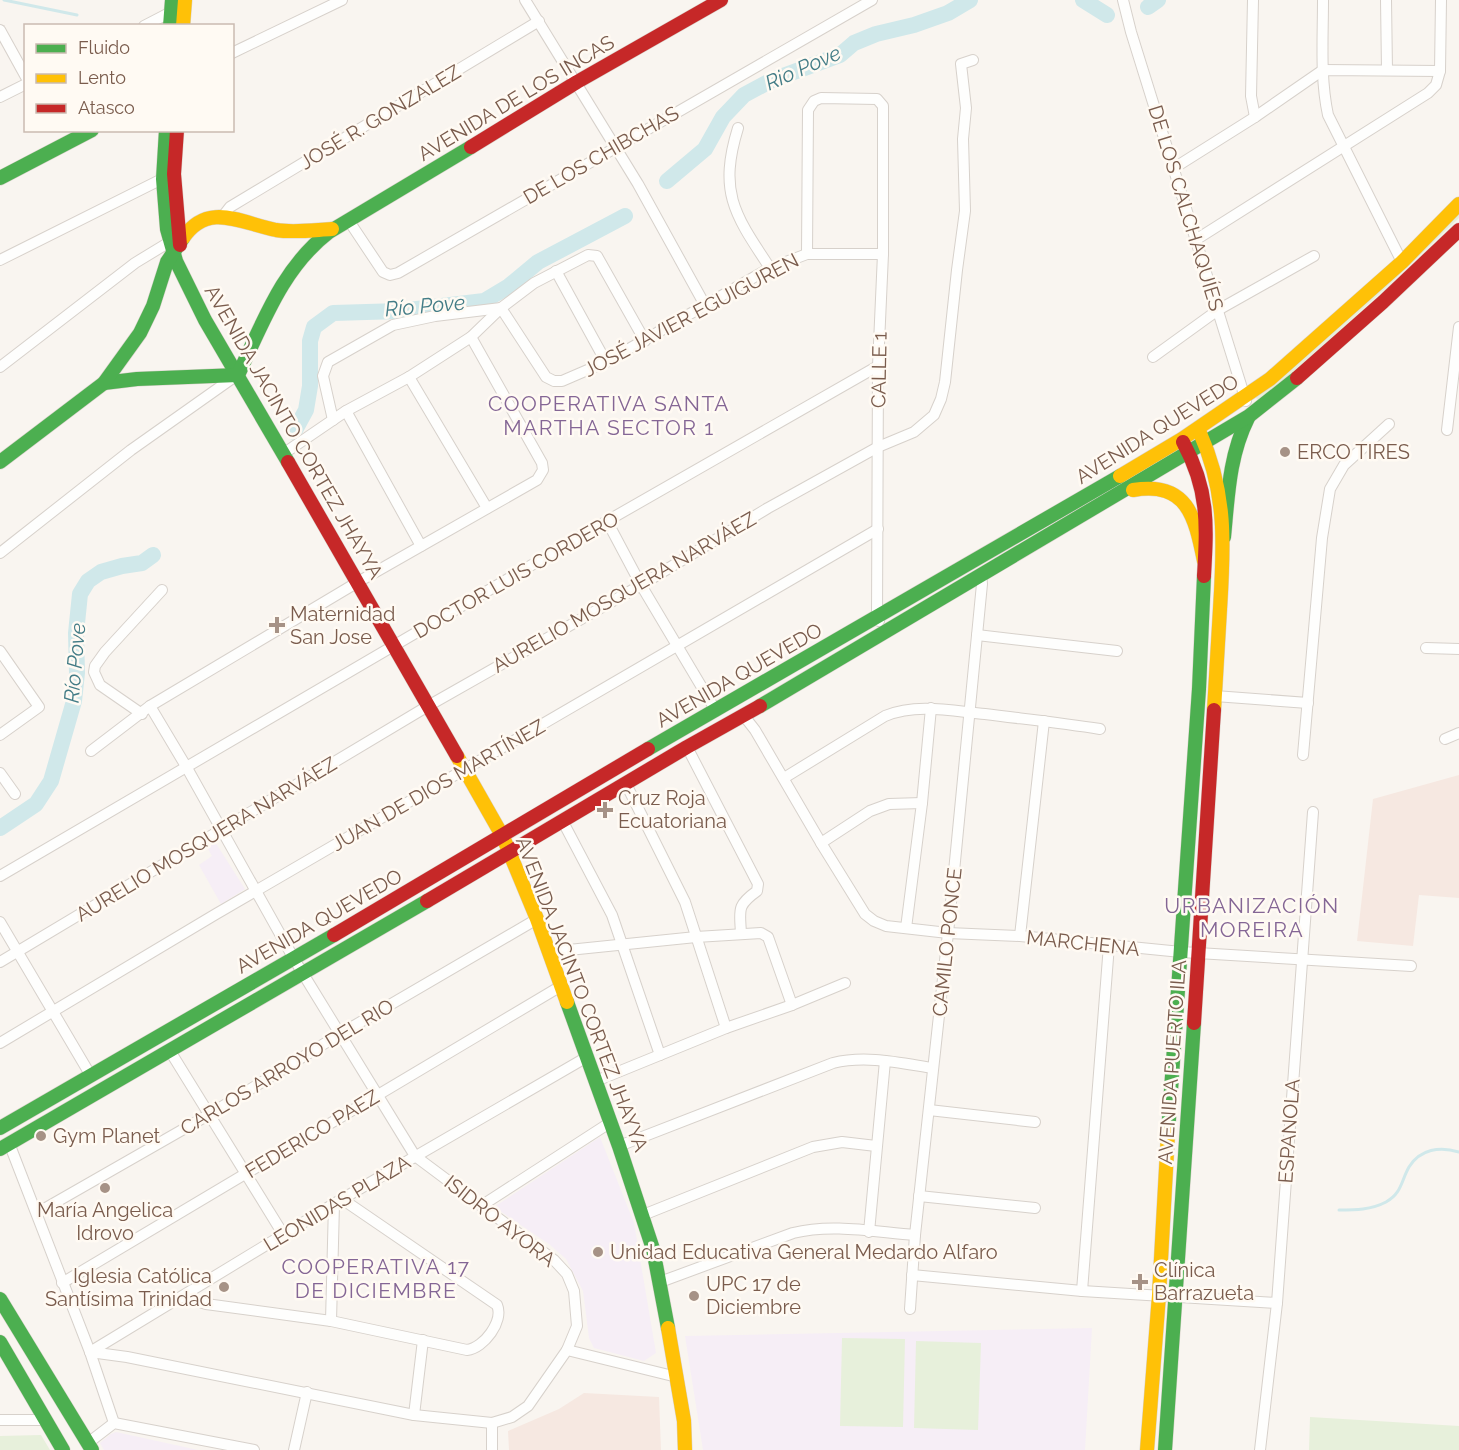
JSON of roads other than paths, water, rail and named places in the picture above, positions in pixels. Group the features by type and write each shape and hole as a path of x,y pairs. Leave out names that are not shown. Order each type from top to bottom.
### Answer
{"main road":[{"path":"183,24 185,0"},
{"name":"AVENIDA DE LOS INCAS","path":"238,375 287,276 308,249 332,229 349,221 577,82 721,0"},
{"path":"0,178 88,132"},
{"name":"AVENIDA JACINTO CORTEZ JHAYYA","path":"166,132 175,243 180,269 205,320 466,769 503,837 537,919 619,1146 653,1249 677,1377 684,1421 685,1450"},
{"name":"AVENIDA JACINTO CORTEZ JHAYYA","path":"169,176 177,132"},
{"name":"AVENIDA QUEVEDO","path":"0,1128 294,959 503,837 570,795 1182,439 1245,397 1318,338 1402,262 1459,204"},
{"path":"0,462 104,383 140,333 153,306 175,243 200,221 223,216"},
{"name":"AVENIDA DE LOS INCAS","path":"223,216 277,230 332,229"},
{"name":"AVENIDA QUEVEDO","path":"5,1146 687,747 744,716 1249,416 1286,388 1391,296 1459,230"},
{"path":"104,383 150,378 204,378 238,375"},
{"path":"1224,537 1233,455 1240,432 1249,416"},
{"name":"AVENIDA PUERTO ILA","path":"1165,1450 1199,952 1224,537 1221,497 1205,443 1197,429"},
{"name":"AVENIDA PUERTO ILA","path":"1147,1450 1199,689 1207,525 1205,501 1196,469 1182,439"},
{"path":"1120,494 1153,486 1172,492 1180,498 1191,513 1199,531 1204,561"},
{"path":"0,1299 90,1447"},
{"path":"0,1342 63,1450"}],"street":[{"path":"234,52 342,0"},
{"path":"525,0 654,211 706,306"},
{"name":"DE LOS CHIBCHAS","path":"349,221 383,272 390,275 398,273 872,0"},
{"name":"DE LOS CALCHAQUÍES","path":"1123,0 1249,416"},
{"path":"1253,0 1251,96 1255,117"},
{"path":"1323,0 1323,69 1328,115 1402,262"},
{"path":"1386,0 1387,69"},
{"path":"1197,240 1428,93 1436,85 1440,71 1441,0"},
{"path":"148,24 171,12"},
{"name":"JOSÉ R. GONZALEZ","path":"223,216 230,207 539,21"},
{"path":"0,30 24,73"},
{"name":"AURELIO MOSQUERA NARVÁEZ","path":"0,962 428,706 641,585 768,508 878,447 914,432 922,426 934,414 945,382 965,211 963,139 966,108 961,64 973,60"},
{"path":"1174,168 1255,117 1323,69 1440,71"},
{"path":"0,97 24,85"},
{"name":"CALLE 1","path":"807,254 808,110 814,101 821,98 877,99 883,106 883,254 878,366 877,618"},
{"path":"738,128 730,154 728,173 731,195 741,225 770,268"},
{"path":"0,260 169,176"},
{"path":"0,367 135,263 175,243"},
{"name":"JOSÉ JAVIER EGUIGUREN","path":"501,308 546,377 554,381 562,381 606,362 645,341 770,268 807,254 883,254"},
{"path":"281,451 346,411 409,377 471,337 501,308 534,283 588,255 597,256 645,341"},
{"path":"1153,357 1218,310 1314,256"},
{"path":"556,271 606,362"},
{"path":"333,420 323,376 328,362 335,357 393,325 435,315 501,308"},
{"path":"1447,430 1459,327"},
{"path":"91,751 146,710 358,582 537,480 543,470 542,463 471,337"},
{"name":"DOCTOR LUIS CORDERO","path":"0,876 607,521 878,366"},
{"path":"0,553 131,450 238,375"},
{"path":"409,377 487,508"},
{"path":"346,411 421,546"},
{"path":"1303,755 1322,538 1330,489 1344,465 1389,423"},
{"path":"607,521 641,585 716,711"},
{"name":"JUAN DE DIOS MARTÍNEZ","path":"0,1043 878,529"},
{"name":"CAMILO PONCE","path":"910,1309 915,1235 970,713 981,574"},
{"path":"146,710 100,685 94,672 95,666 105,652 162,590"},
{"path":"877,618 886,632"},
{"path":"977,635 1117,651"},
{"path":"1426,648 1459,649"},
{"path":"0,651 39,707 0,735"},
{"path":"1215,696 1308,703"},
{"path":"784,778 885,716 899,711 931,708 1100,729"},
{"path":"906,928 931,708"},
{"name":"ISIDRO AYORA","path":"90,1352 307,1392 414,1415 492,1423 512,1417 528,1406 567,1350 577,1326 574,1291 567,1274 554,1260 416,1156 376,1095 294,959 187,768 146,710"},
{"path":"744,716 755,730 821,843 870,811 889,804 922,803"},
{"path":"1020,936 1044,721"},
{"path":"1445,739 1459,733"},
{"path":"687,747 758,884 757,891 741,906 741,934"},
{"path":"0,774 15,794"},
{"path":"626,784 685,902 726,1028"},
{"name":"ESPANOLA","path":"1260,1450 1277,1303 1313,812"},
{"path":"562,820 612,915 660,1056"},
{"name":"MARCHENA","path":"821,843 865,914 886,926 948,933 1020,936 1181,952 1411,966"},
{"name":"CARLOS ARROYO DEL RIO","path":"37,1214 537,919"},
{"path":"0,922 91,1076"},
{"path":"549,952 696,937 761,933 768,937 792,1005"},
{"path":"1082,1291 1109,945"},
{"path":"596,1081 845,983"},
{"name":"FEDERICO PAEZ","path":"62,1283 561,986"},
{"path":"170,1051 283,1234"},
{"name":"LEONIDAS PLAZA","path":"90,1352 338,1201 587,1057"},
{"path":"619,1146 833,1063 854,1059 933,1068"},
{"path":"869,1232 885,1061"},
{"path":"929,1110 1035,1122"},
{"path":"481,1206 610,1122"},
{"path":"643,1215 826,1143 842,1142 876,1146"},
{"path":"5,1146 37,1214 90,1352 114,1423"},
{"path":"919,1196 1035,1208"},
{"path":"183,1297 206,1304 331,1322 467,1350 478,1347 499,1319 500,1312 492,1300 338,1201 331,1322"},
{"path":"660,1282 809,1229 825,1228 915,1235"},
{"path":"912,1275 1082,1291 1277,1303"},
{"path":"414,1415 423,1340"},
{"path":"567,1350 677,1377"},
{"path":"294,1450 307,1392"},
{"path":"0,1420 45,1420"},
{"path":"90,1447 114,1423"},
{"path":"114,1423 254,1450"},
{"path":"492,1423 492,1450"}],"waterway":[{"path":"4,0 77,15"},
{"name":"Rio Pove","path":"667,181 705,149 723,117 744,95 772,80 840,55 854,43 876,34 914,25 948,13 970,0"},
{"name":"Rio Pove","path":"1083,0 1107,15"},
{"name":"Rio Pove","path":"1148,7 1158,0"},
{"name":"Río Pove","path":"294,432 306,410 310,386 310,341 314,327 333,313 400,311 484,301 509,286 538,262 625,216"},
{"name":"Río Pove","path":"0,828 36,804 51,781 74,701 77,673 76,633 80,594 88,581 101,572 142,563 153,555"},
{"path":"1339,1210 1369,1208 1386,1202 1398,1191 1414,1161 1431,1150 1445,1149 1459,1152"}],"place":[{"name":"ERCO TIRES","path":"1285,452"},
{"name":"Maternidad San Jose","path":"277,625"},
{"name":"Cruz Roja Ecuatoriana","path":"605,810"},
{"name":"Gym Planet","path":"41,1136"},
{"name":"María Angelica Idrovo","path":"105,1188"},
{"name":"Unidad Educativa General Medardo Alfaro","path":"598,1252"},
{"name":"Clínica Barrazueta","path":"1140,1282"},
{"name":"Iglesia Católica Santísima Trinidad","path":"224,1287"},
{"name":"UPC 17 de Diciembre","path":"694,1296"}],"district":[{"name":"COOPERATIVA SANTA MARTHA SECTOR 1","path":"609,416"},
{"name":"URBANIZACIÓN MOREIRA","path":"1252,918"},
{"name":"COOPERATIVA 17 DE DICIEMBRE","path":"376,1279"}]}
